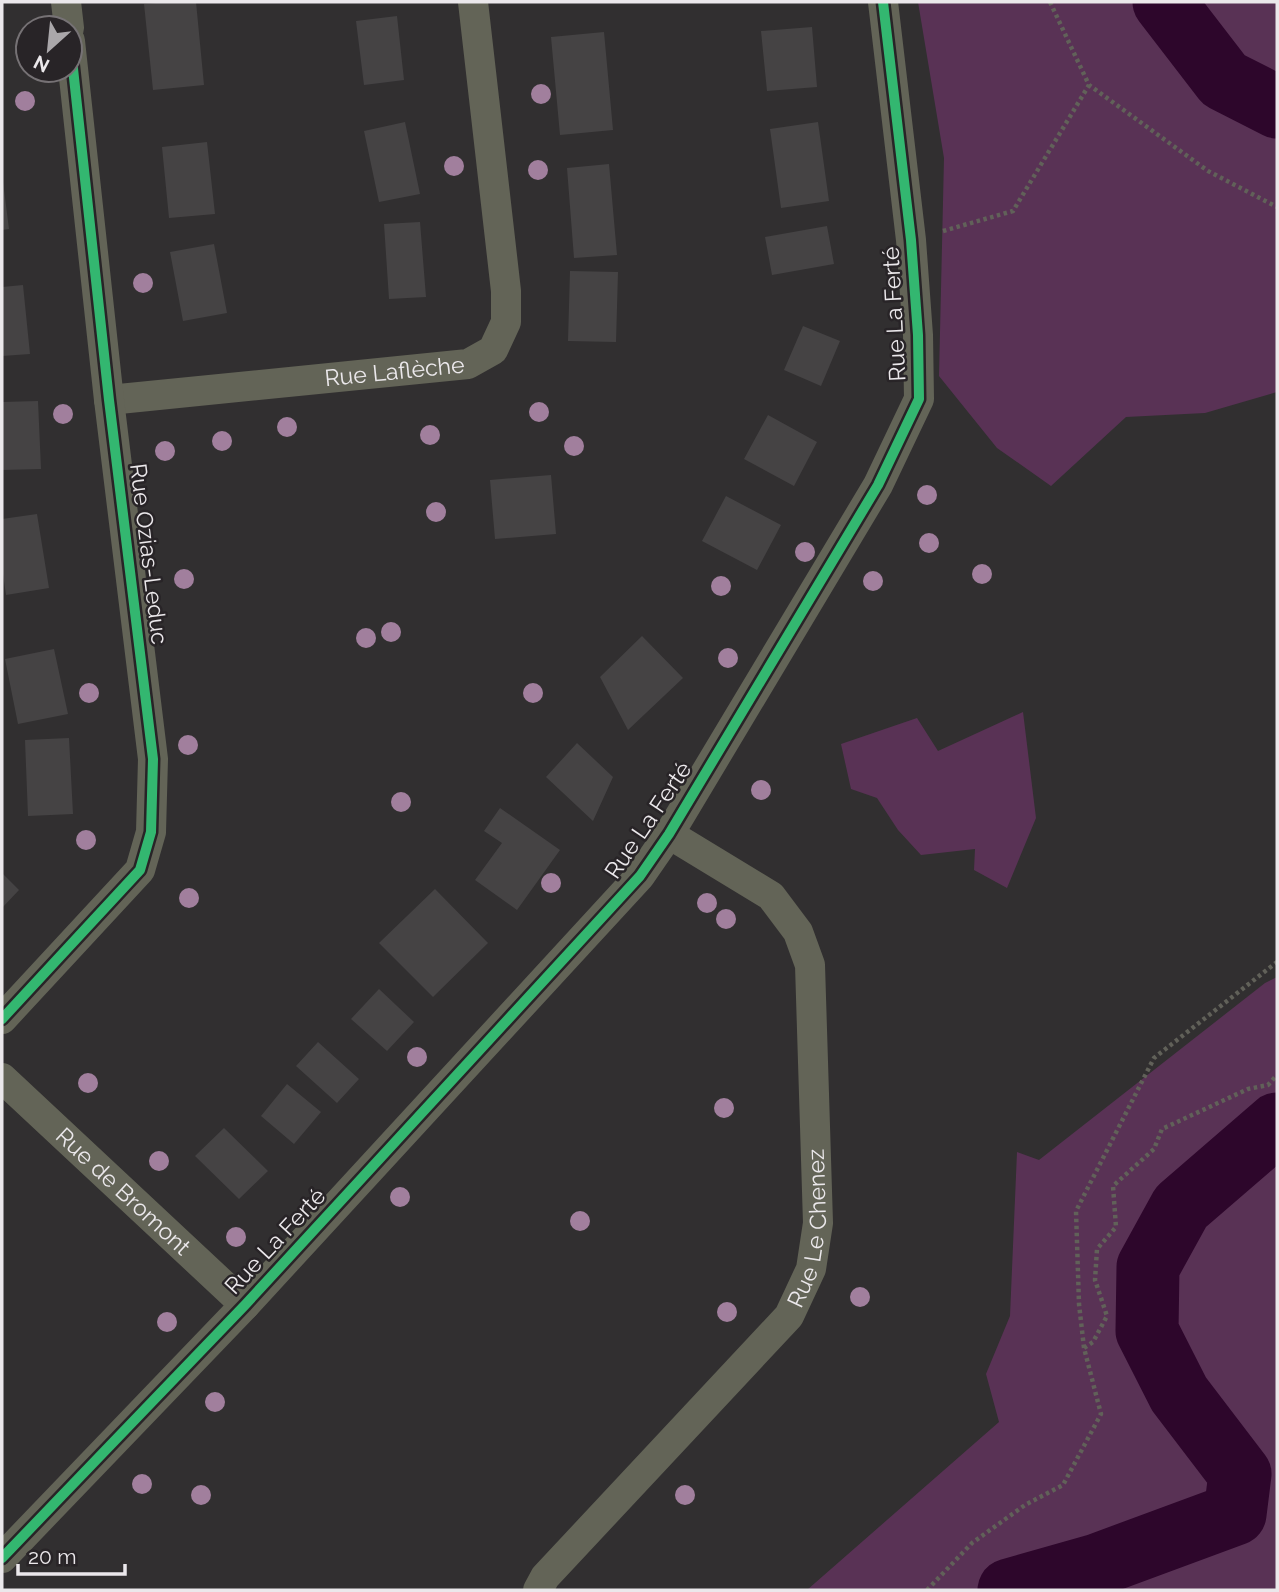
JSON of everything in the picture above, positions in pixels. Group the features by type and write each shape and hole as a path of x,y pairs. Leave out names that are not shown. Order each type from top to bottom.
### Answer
{"street":[{"name":"Rue Laflèche","path":"109,400 468,364 493,350 506,322 506,290 473,2"},
{"name":"Rue La Ferté","path":"2,1558 245,1305 631,887 669,834 878,485 919,399 918,335 911,240 883,2"},
{"name":"Rue Ozias-Leduc","path":"2,1019 140,870 150,832 153,759 109,400 75,84"},
{"name":"Rue Le Chenez","path":"538,1590 545,1577 789,1316 811,1269 818,1223 810,965 798,932 771,896 669,834"},
{"name":"Rue de Bromont","path":"2,1078 245,1305"}],"path":[{"path":"1050,2 1089,85 1208,171 1277,207"},
{"path":"911,240 1013,211 1089,85"},
{"path":"927,1590 972,1544 1025,1506 1063,1485 1101,1414 1084,1348 1079,1304 1076,1211 1153,1058 1277,962"},
{"path":"1084,1348 1093,1342 1107,1316 1095,1280 1097,1249 1116,1227 1113,1186 1154,1149 1162,1129 1248,1089 1268,1085 1277,1075"}],"shaded area":[{"path":"918,2 1277,2 1277,392 1205,413 1126,417 1051,486 997,448 939,376 944,158"},
{"path":"1023,712 1036,818 1007,888 974,870 975,849 921,855 898,830 877,798 851,789 841,744 917,718 938,751"},
{"path":"1277,977 1277,1590 807,1590 999,1422 986,1374 1010,1316 1017,1152 1039,1160 1265,983"}],"building":[{"path":"196,2 204,85 153,90 144,4"},
{"path":"397,16 404,80 364,85 356,21"},
{"path":"812,27 817,87 767,91 761,31"},
{"path":"604,32 613,130 560,135 551,37"},
{"path":"405,122 420,194 379,202 364,131"},
{"path":"818,122 829,201 781,208 770,129"},
{"path":"207,142 215,214 169,218 162,147"},
{"path":"609,164 617,255 574,258 567,168"},
{"path":"2,183 9,229 2,230"},
{"path":"420,222 426,297 389,299 384,224"},
{"path":"827,226 834,264 772,275 765,237"},
{"path":"214,244 227,313 183,321 170,252"},
{"path":"570,271 618,272 616,342 568,341"},
{"path":"23,285 30,354 2,356 2,287"},
{"path":"803,326 840,341 821,386 784,370"},
{"path":"38,401 41,469 2,470 2,402"},
{"path":"768,415 817,442 794,486 744,459"},
{"path":"551,475 556,534 495,539 490,480"},
{"path":"726,496 781,525 757,570 702,541"},
{"path":"37,514 49,588 6,595 2,567 2,519"},
{"path":"642,636 683,678 628,730 600,677"},
{"path":"54,649 68,714 18,724 5,659"},
{"path":"69,738 73,814 28,816 25,740"},
{"path":"577,743 613,777 593,821 546,777"},
{"path":"500,808 560,850 517,910 475,880 502,843 484,831"},
{"path":"2,873 19,890 2,908"},
{"path":"435,889 488,943 433,997 379,943"},
{"path":"379,989 414,1022 387,1051 351,1019"},
{"path":"318,1042 359,1079 337,1103 296,1066"},
{"path":"287,1084 321,1112 294,1144 261,1116"},
{"path":"224,1128 268,1171 239,1199 195,1156"}],"waterway":[{"path":"1164,2 1224,80 1277,107"},
{"path":"1009,1590 1097,1565 1235,1514 1240,1474 1179,1394 1147,1331 1148,1267 1181,1207 1277,1124"}],"cycle path":[{"path":"2,1558 245,1305 640,876 669,834 878,485 919,399 918,335 911,240 883,2"},
{"path":"2,1019 140,870 151,832 153,759 109,400 75,84"}]}
